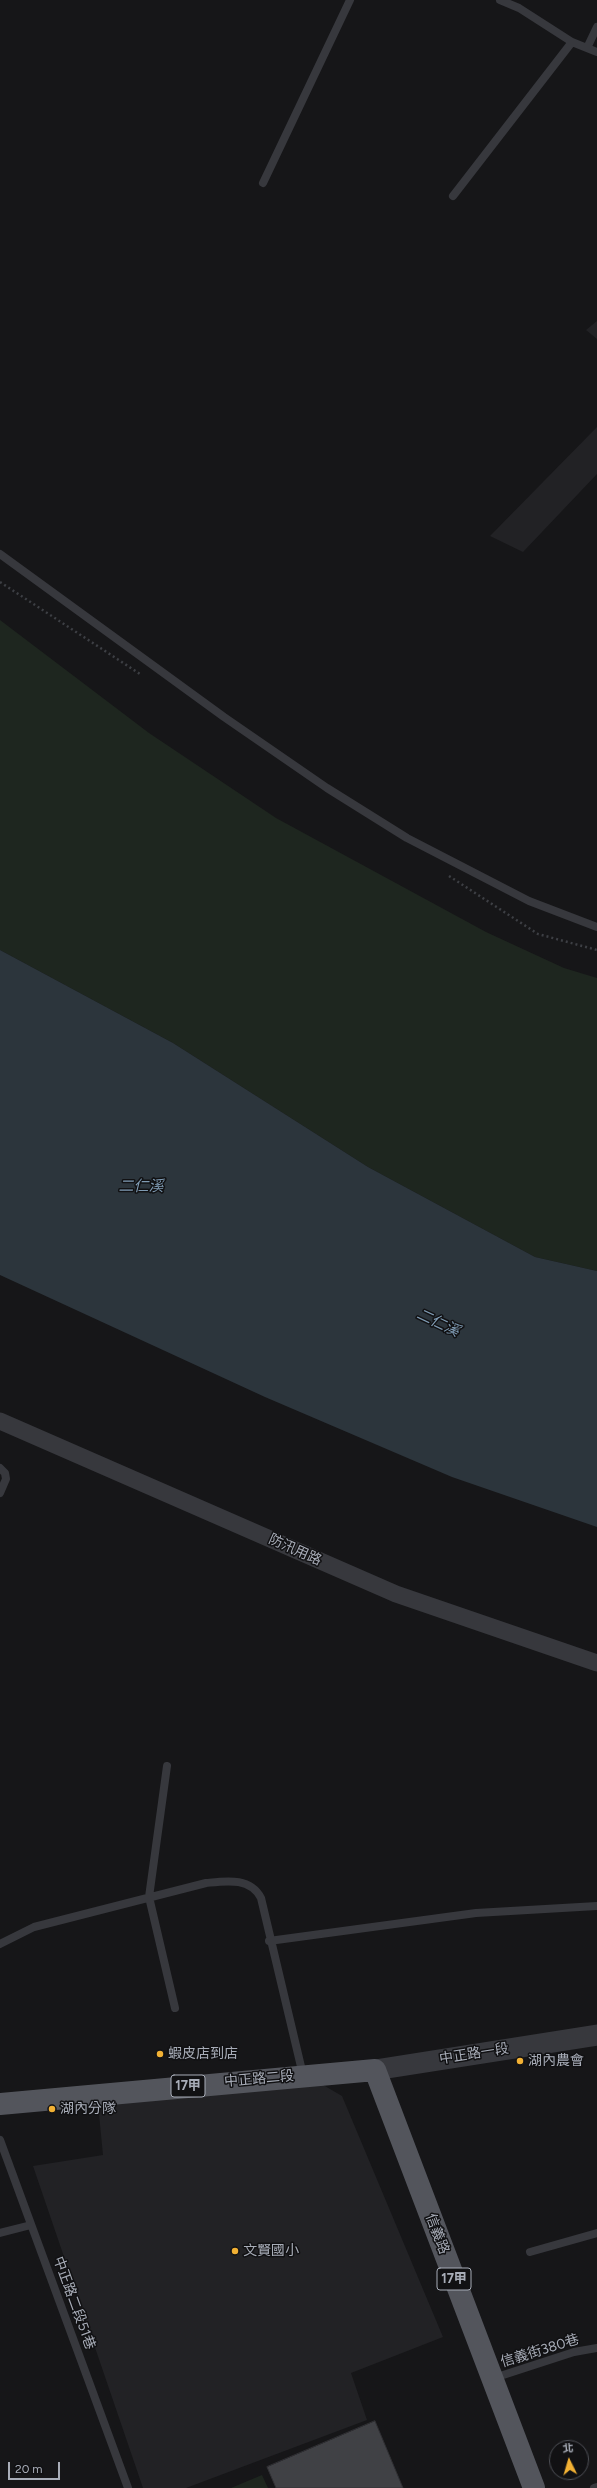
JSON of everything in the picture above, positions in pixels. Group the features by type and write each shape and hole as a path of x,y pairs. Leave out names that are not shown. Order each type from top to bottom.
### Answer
{"main road":[{"name":"中正路二段","path":"0,2104 303,2075 375,2070"},
{"name":"信義路","path":"375,2070 534,2488"}],"street":[{"name":"防汛用路","path":"0,1421 396,1594 597,1664"},
{"name":"中正路一段","path":"375,2070 597,2034"}],"lane":[{"path":"263,183 350,0"},
{"path":"500,0 519,8 572,42 597,52"},
{"path":"587,48 597,27"},
{"path":"453,196 572,42"},
{"path":"0,554 224,717 327,788 407,838 529,901 597,927"},
{"path":"0,1468 5,1473 6,1479 0,1493"},
{"path":"167,1766 149,1898 175,2008"},
{"path":"0,1944 34,1927 206,1883 230,1881 245,1883 256,1889 261,1898 303,2075"},
{"path":"270,1941 476,1913 597,1906"},
{"name":"中正路二段51巷","path":"0,2140 128,2488"},
{"path":"0,2234 31,2225"},
{"path":"530,2252 597,2233"},
{"name":"信義街380巷","path":"492,2379 568,2354 597,2348"}],"shaded area":[{"path":"597,321 597,339 586,330"},
{"path":"597,427 597,474 523,552 490,536"},
{"path":"0,620 149,733 276,818 486,932 564,968 597,978 597,1271 535,1257 368,1167 173,1043 0,950"},
{"name":"文賢國小","path":"318,2082 342,2096 443,2337 351,2373 367,2420 186,2488 143,2488 33,2166 103,2155 98,2104"},
{"path":"262,2475 268,2488 231,2488"}],"water":[{"name":"二仁溪","path":"0,950 173,1043 368,1167 535,1257 597,1271 597,1527 452,1477 265,1397 0,1275"}],"building":[{"path":"375,2421 403,2488 276,2488 267,2467"}],"place":[{"name":"蝦皮店到店","path":"160,2054"},
{"name":"湖內農會","path":"520,2061"},
{"name":"湖內分隊","path":"52,2109"},
{"name":"文賢國小","path":"235,2251"}]}
